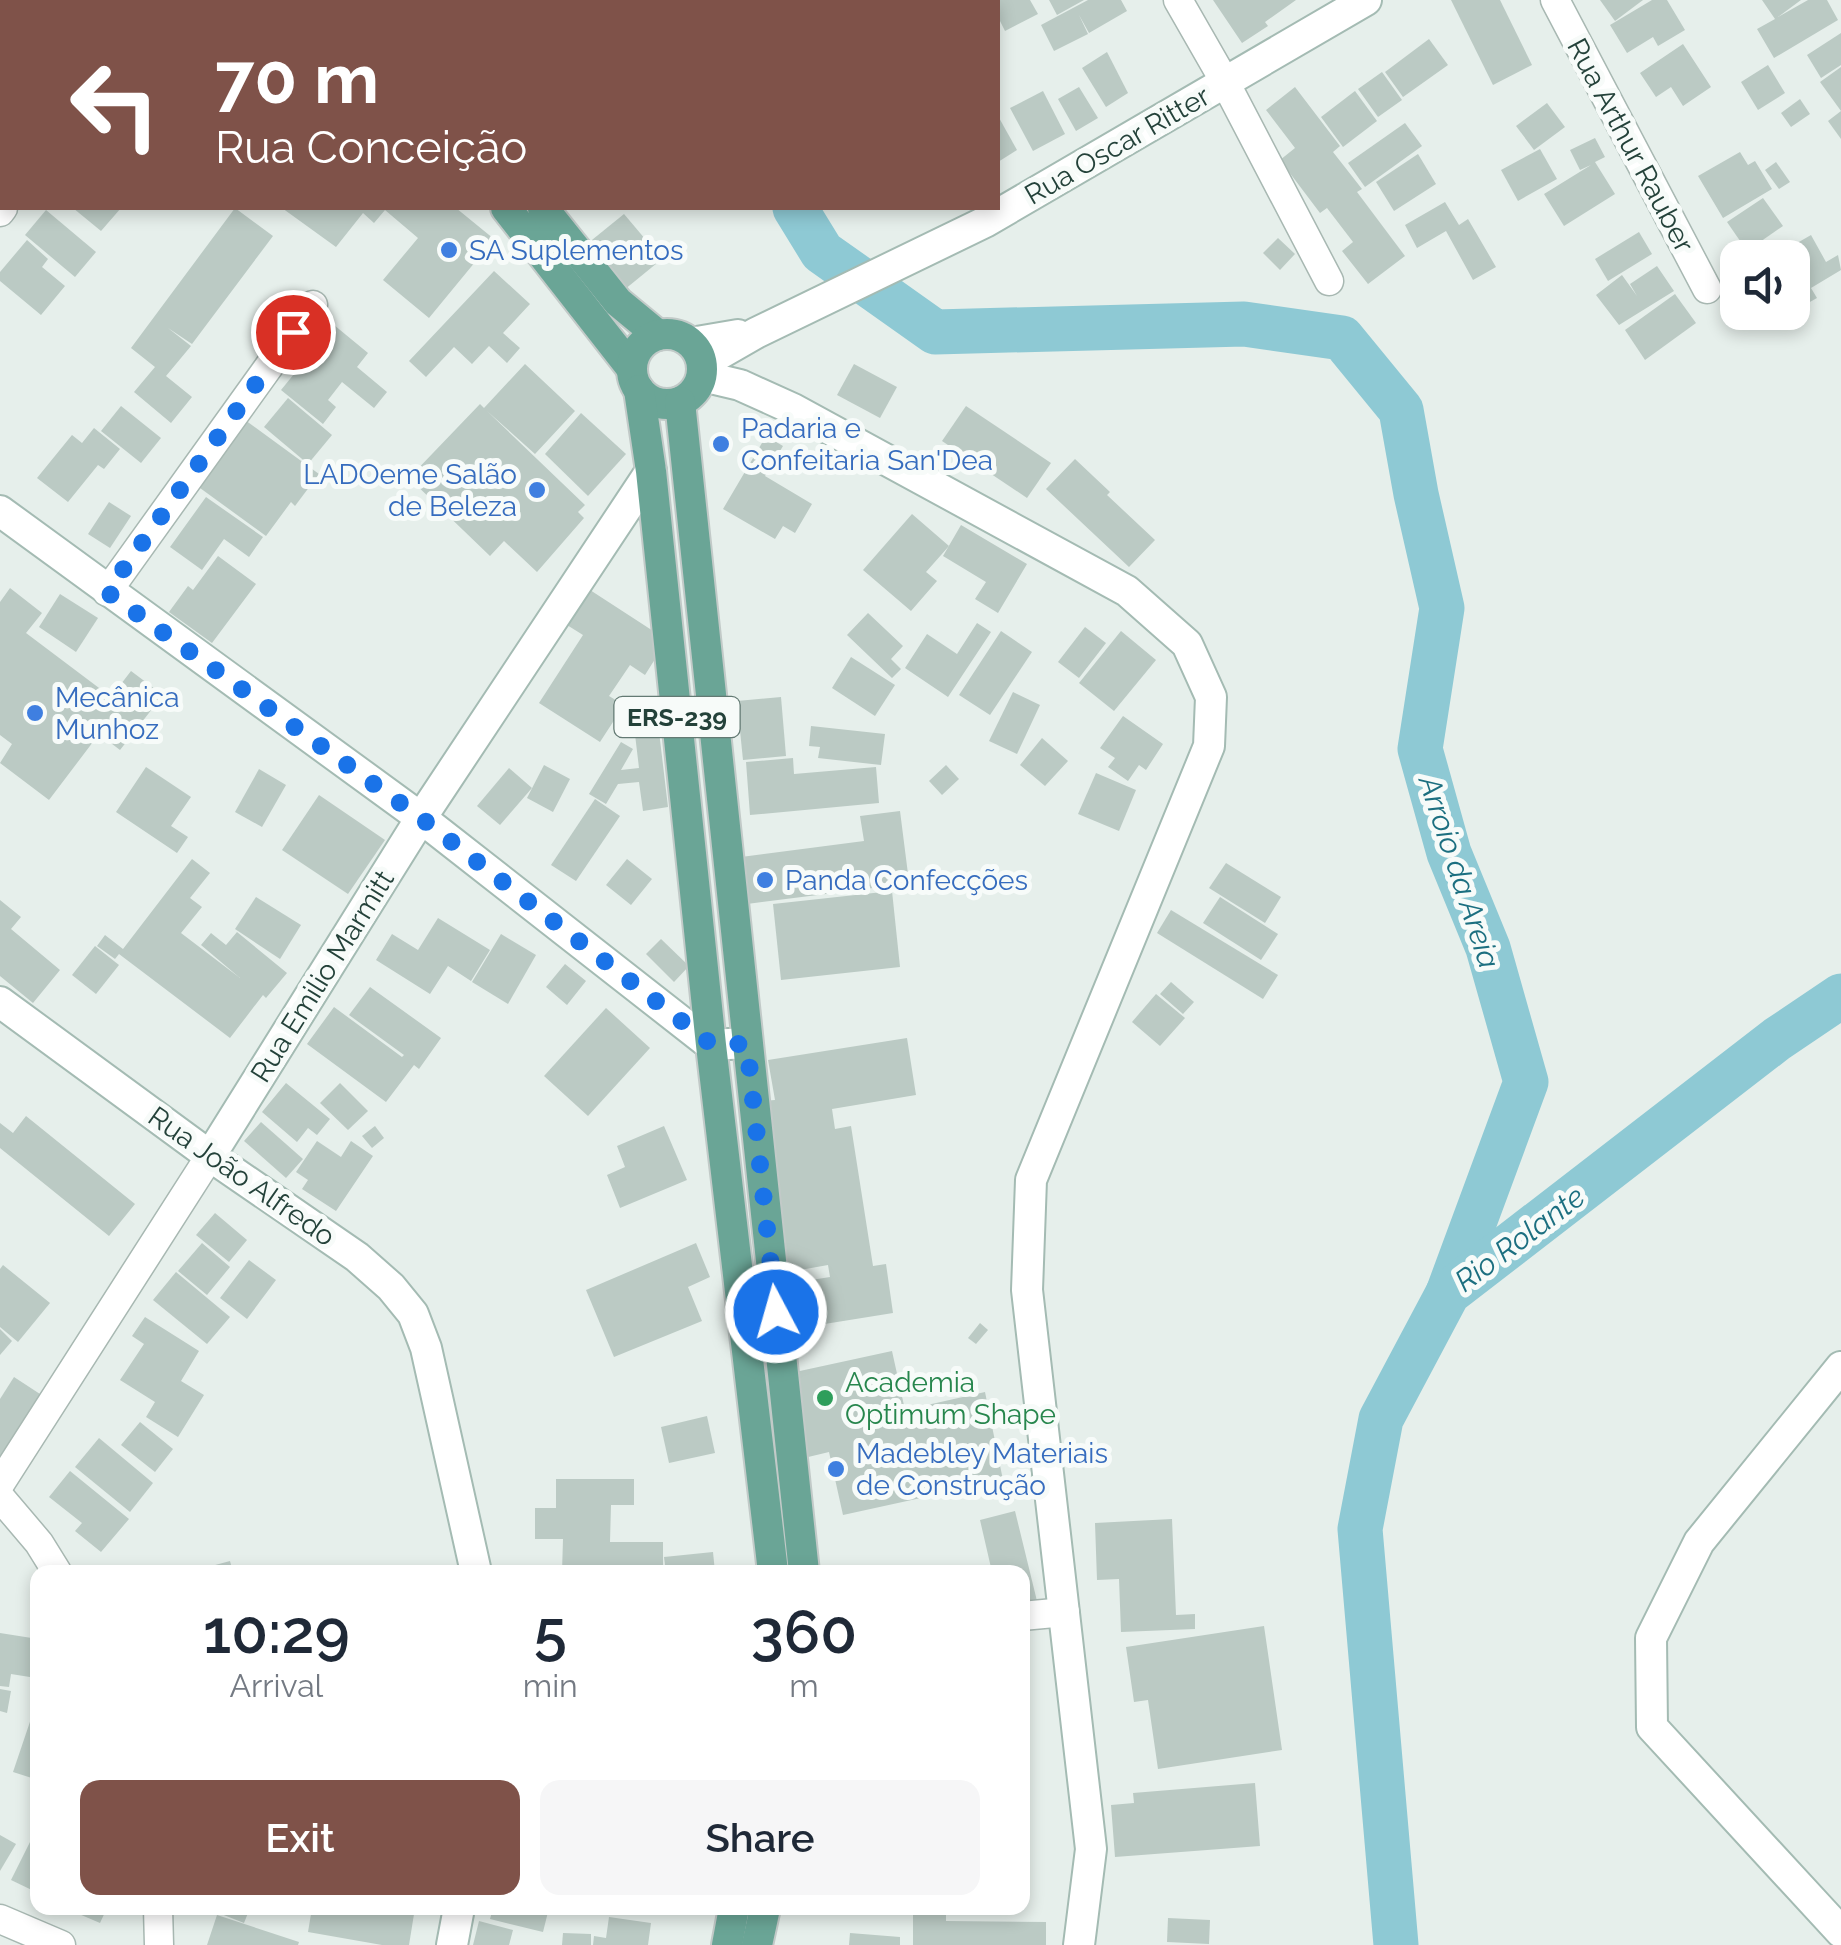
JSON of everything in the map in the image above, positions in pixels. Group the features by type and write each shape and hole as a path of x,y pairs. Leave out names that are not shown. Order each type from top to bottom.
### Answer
{"main road":[{"name":"ERS-239","path":"508,210 635,380 651,471 711,1044 773,1565"},
{"path":"545,210 618,302 658,335"},
{"path":"670,334 699,361 690,396 680,402 657,403 635,380 639,348 658,335 670,334"},
{"name":"ERS-239","path":"680,402 803,1565"},
{"path":"672,669 706,664"},
{"path":"728,1945 733,1915"},
{"path":"758,1945 763,1915"}],"street":[{"path":"1178,0 1226,82 1329,282"},
{"name":"Rua Oscar Ritter","path":"699,361 985,222 1366,0"},
{"name":"Rua Arthur Rauber","path":"1556,0 1707,289"},
{"path":"107,592 313,305"},
{"path":"699,361 740,386 793,408 1127,591 1187,644 1210,697 1209,746 1032,1180 1028,1290 1091,1849 1079,1945"},
{"name":"Rua Emilio Marmitt","path":"0,1484 421,818 651,471"},
{"path":"0,512 421,818 711,1044 747,1044"},
{"name":"Rua João Alfredo","path":"0,1002 210,1156 357,1257 413,1314 436,1388 474,1565"},
{"path":"1841,1367 1699,1542 1650,1638 1652,1727 1841,1932"},
{"path":"0,1497 40,1543 53,1565"},
{"path":"1030,1615 1066,1612"},
{"path":"158,1915 158,1945"},
{"path":"452,1945 458,1915"},
{"path":"0,1919 61,1945"}],"building":[{"path":"1000,0 1030,0 1038,14 1005,31 1000,21"},
{"path":"1049,0 1084,0 1057,15"},
{"path":"1088,0 1121,0 1127,11 1089,33 1079,15 1088,34 1054,51 1041,25"},
{"path":"1213,0 1296,0 1242,43"},
{"path":"1451,0 1500,0 1532,65 1493,85"},
{"path":"1600,0 1643,0 1615,21"},
{"path":"1652,0 1667,0 1685,30 1658,46 1653,37 1627,53 1610,25"},
{"path":"1762,0 1801,0 1778,17 1808,0 1827,0 1838,20 1774,58 1757,29 1775,19"},
{"path":"1841,33 1841,65 1821,78 1807,55"},
{"path":"1429,39 1448,65 1403,97 1385,72"},
{"path":"1683,44 1711,87 1683,106 1671,87 1656,97 1640,73"},
{"path":"1107,52 1128,93 1106,107 1082,68"},
{"path":"1768,65 1785,93 1758,110 1741,82"},
{"path":"1841,67 1841,111 1820,82"},
{"path":"1382,72 1402,100 1378,117 1358,89"},
{"path":"1079,87 1098,118 1076,131 1058,99"},
{"path":"1295,87 1340,146 1333,152 1362,189 1357,192 1405,256 1368,284 1342,251 1353,242 1327,208 1320,213 1280,160 1295,148 1266,110"},
{"path":"1043,91 1065,134 1033,151 1010,108"},
{"path":"1355,91 1377,121 1343,147 1321,117"},
{"path":"1800,99 1810,114 1791,127 1781,113"},
{"path":"1547,103 1565,127 1534,150 1516,126"},
{"path":"1841,111 1841,139 1828,121"},
{"path":"1000,120 1017,150 1000,161"},
{"path":"1405,123 1422,146 1365,187 1348,163"},
{"path":"1595,138 1605,157 1595,162 1615,194 1564,226 1544,194 1591,165 1580,170 1570,150"},
{"path":"1540,149 1557,179 1518,201 1501,170"},
{"path":"1740,152 1748,165 1755,161 1772,189 1723,218 1698,176"},
{"path":"1418,154 1436,184 1394,211 1376,182"},
{"path":"1776,162 1790,182 1779,189 1765,170"},
{"path":"1763,198 1783,226 1763,240 1739,240 1727,222"},
{"path":"1445,202 1459,225 1468,219 1496,267 1473,280 1446,231 1417,248 1405,225"},
{"path":"46,210 96,252 75,277 25,235"},
{"path":"75,210 119,210 101,231"},
{"path":"234,210 273,236 192,344 168,328 191,346 166,376 192,397 171,423 134,392 155,367 131,348"},
{"path":"285,210 385,210 374,223 363,213 336,247"},
{"path":"385,210 458,210 494,239 429,318 383,280 418,238"},
{"path":"624,214 662,259 624,290 587,244"},
{"path":"1639,232 1652,254 1608,281 1595,259"},
{"path":"1811,235 1826,262 1838,255 1841,270 1811,288 1817,298 1810,302 1810,240 1802,240"},
{"path":"1278,238 1295,254 1280,270 1263,253"},
{"path":"27,240 48,259 42,267 65,286 41,315 0,281 0,272"},
{"path":"1657,266 1674,291 1619,325 1596,295 1622,275 1637,296 1630,284"},
{"path":"494,271 530,304 503,333 520,348 507,363 489,346 472,364 454,347 426,377 409,361"},
{"path":"1675,294 1696,323 1645,360 1625,330"},
{"path":"334,325 368,353 357,367 387,392 374,408 342,382 328,400 336,407 323,424 281,390"},
{"path":"525,364 575,411 535,454 487,411 585,505 578,512 584,518 537,572 504,541 490,556 409,478 480,404 484,408"},
{"path":"854,364 897,387 880,418 837,395"},
{"path":"288,398 332,435 308,464 264,427"},
{"path":"121,406 161,438 141,463 101,431"},
{"path":"966,406 1051,463 1027,498 942,441"},
{"path":"581,413 626,454 588,496 545,454"},
{"path":"245,420 319,474 295,506 291,502 266,536 200,488"},
{"path":"94,428 120,449 104,469 98,465 68,502 37,478 72,435 82,443"},
{"path":"766,436 783,446 765,476 812,504 795,533 783,526 775,539 723,509"},
{"path":"1075,459 1155,540 1129,567 1046,489"},
{"path":"206,497 263,537 249,557 224,539 202,570 170,547"},
{"path":"109,502 131,516 110,548 88,534"},
{"path":"912,514 949,546 926,572 937,581 911,611 863,570"},
{"path":"961,525 1027,564 998,613 975,599 986,582 943,556"},
{"path":"218,556 256,584 212,643 169,612 188,586 193,590"},
{"path":"10,588 42,613 26,633 111,697 131,671 163,695 120,750 99,734 49,800 0,763 12,744 0,735 0,602"},
{"path":"590,590 667,640 645,675 630,665 609,696 624,705 600,742 539,703 583,635 567,625"},
{"path":"60,594 98,618 76,652 39,627"},
{"path":"868,613 903,646 891,659 901,669 892,678 847,635"},
{"path":"977,623 991,632 948,697 905,668 927,634 957,654"},
{"path":"1085,627 1106,643 1079,678 1058,662"},
{"path":"1001,631 1032,652 990,715 959,695"},
{"path":"1121,631 1156,660 1114,711 1079,683"},
{"path":"851,657 895,685 875,716 832,688"},
{"path":"1013,692 1040,705 1017,754 989,741"},
{"path":"781,697 786,756 743,760 737,701"},
{"path":"1123,716 1163,744 1146,770 1139,765 1128,781 1108,767 1115,758 1100,748"},
{"path":"658,723 668,807 643,811 639,782 618,784 606,804 589,794 621,742 633,749 621,770 639,768 634,726"},
{"path":"811,726 885,734 881,765 818,758 820,747 809,746"},
{"path":"1042,738 1068,761 1045,786 1020,765"},
{"path":"793,758 794,774 876,767 879,803 750,815 746,762"},
{"path":"544,765 570,779 553,812 527,798"},
{"path":"946,765 959,779 942,795 929,781"},
{"path":"146,767 191,797 171,826 188,837 177,853 116,812"},
{"path":"509,768 532,788 500,825 477,806"},
{"path":"259,769 286,785 262,827 235,812"},
{"path":"1096,773 1136,790 1119,831 1078,814"},
{"path":"319,795 385,840 348,894 282,850"},
{"path":"595,799 620,816 576,881 551,865"},
{"path":"900,811 908,874 888,876 889,886 747,904 741,857 864,841 860,816"},
{"path":"192,859 210,873 190,898 202,907 181,933 240,978 201,945 211,933 226,945 237,932 287,973 266,998 263,995 230,1038 119,954 115,959 97,946 105,935 123,949"},
{"path":"627,859 652,879 631,905 606,885"},
{"path":"1226,863 1281,897 1265,923 1209,888"},
{"path":"892,891 900,967 781,980 773,904"},
{"path":"256,897 301,925 280,959 235,929"},
{"path":"1220,897 1278,934 1261,960 1203,923"},
{"path":"0,900 21,917 11,929 60,970 33,1003 0,976"},
{"path":"1171,910 1278,975 1263,999 1157,933"},
{"path":"438,918 490,950 471,981 448,966 430,994 376,960 392,934 418,950"},
{"path":"501,934 536,955 508,1004 472,982"},
{"path":"661,939 689,966 674,982 646,954"},
{"path":"95,946 119,965 96,994 72,975"},
{"path":"565,964 586,981 567,1005 546,987"},
{"path":"1171,982 1194,1002 1183,1014 1160,994"},
{"path":"370,987 441,1038 419,1069 414,1065 386,1102 307,1044 334,1007 402,1057 349,1015"},
{"path":"1156,994 1185,1018 1160,1046 1132,1022"},
{"path":"606,1008 650,1048 588,1116 544,1076"},
{"path":"907,1038 916,1095 832,1109 835,1129 851,1126 873,1266 886,1264 893,1313 806,1327 799,1282 830,1277 828,1265 789,1272 762,1101 775,1100 768,1060"},
{"path":"286,1083 330,1119 317,1135 308,1128 297,1142 262,1112"},
{"path":"340,1083 368,1111 348,1130 320,1103"},
{"path":"26,1116 135,1204 109,1236 0,1148 0,1123 13,1133"},
{"path":"261,1122 303,1159 286,1178 244,1141"},
{"path":"375,1126 384,1138 372,1148 362,1136"},
{"path":"664,1126 687,1180 620,1208 607,1175 625,1167 617,1146"},
{"path":"317,1141 341,1157 351,1141 373,1156 336,1211 302,1189 308,1180 296,1172"},
{"path":"215,1213 247,1240 229,1262 196,1235"},
{"path":"202,1243 230,1267 207,1295 178,1271"},
{"path":"696,1243 710,1277 688,1287 702,1321 614,1357 586,1290"},
{"path":"249,1260 276,1280 247,1319 220,1298"},
{"path":"3,1265 50,1303 18,1342 0,1327"},
{"path":"176,1272 230,1317 207,1344 153,1300"},
{"path":"145,1317 199,1351 181,1381 204,1395 178,1437 146,1417 155,1402 120,1380 144,1344 132,1336"},
{"path":"980,1323 988,1330 976,1344 968,1338"},
{"path":"0,1329 12,1341 0,1355"},
{"path":"892,1351 905,1410 985,1392 1003,1480 843,1515 829,1452 804,1458 786,1374"},
{"path":"14,1377 40,1394 0,1458 0,1399"},
{"path":"707,1416 715,1453 669,1463 661,1427"},
{"path":"140,1422 173,1449 155,1472 121,1445"},
{"path":"99,1438 153,1483 130,1512 75,1467"},
{"path":"70,1471 129,1519 101,1552 75,1531 82,1523 49,1497"},
{"path":"556,1479 634,1479 634,1505 611,1505 610,1542 663,1542 663,1565 562,1565 563,1539 535,1539 535,1508 556,1508"},
{"path":"1015,1511 1028,1565 990,1565 980,1520"},
{"path":"1172,1519 1176,1615 1195,1614 1195,1629 1121,1632 1119,1579 1097,1580 1095,1523"},
{"path":"713,1552 714,1565 665,1565 664,1557"},
{"path":"1030,1572 1037,1601 1030,1603"},
{"path":"1264,1626 1282,1750 1158,1769 1148,1700 1134,1702 1126,1647"},
{"path":"0,1633 30,1638 30,1677 11,1674 9,1687 0,1686"},
{"path":"0,1689 11,1691 7,1713 0,1711"},
{"path":"30,1722 30,1777 13,1772"},
{"path":"1255,1783 1260,1846 1115,1857 1111,1805 1134,1803 1133,1793"},
{"path":"0,1835 16,1844 0,1871"},
{"path":"30,1842 30,1889 11,1880"},
{"path":"81,1915 104,1915 100,1923"},
{"path":"217,1915 299,1942 298,1945 207,1945"},
{"path":"224,1915 247,1915 244,1923"},
{"path":"311,1915 414,1915 409,1945 382,1945 308,1932"},
{"path":"491,1915 547,1915 543,1932 490,1919"},
{"path":"913,1915 946,1915 946,1921 1046,1922 1046,1945 913,1945"},
{"path":"609,1917 651,1923 648,1945 593,1945 594,1936 606,1938"},
{"path":"1168,1918 1210,1920 1209,1944 1167,1942"},
{"path":"479,1921 513,1930 509,1945 473,1945"},
{"path":"563,1933 591,1934 591,1945 562,1945"},
{"path":"850,1933 900,1937 900,1945 849,1945"}],"waterway":[{"name":"Arroio da Areia","path":"796,210 822,252 935,332 1244,324 1342,338 1401,410 1442,608 1420,749 1449,853 1488,948 1526,1082 1448,1293"},
{"name":"Rio Rolante","path":"1396,1945 1360,1529 1381,1419 1448,1293 1777,1039 1841,996"}],"place":[{"name":"SA Suplementos","path":"449,250"},
{"name":"Padaria e Confeitaria San'Dea","path":"721,444"},
{"name":"LADOeme Salão de Beleza","path":"537,490"},
{"name":"Mecânica Munhoz","path":"35,713"},
{"name":"Panda Confecções","path":"765,880"},
{"name":"Academia Optimum Shape","path":"825,1398"},
{"name":"Madebley Materiais de Construção","path":"836,1469"}],"route":[{"path":"293,332 107,592 421,818 711,1044 747,1044 776,1312"}]}
